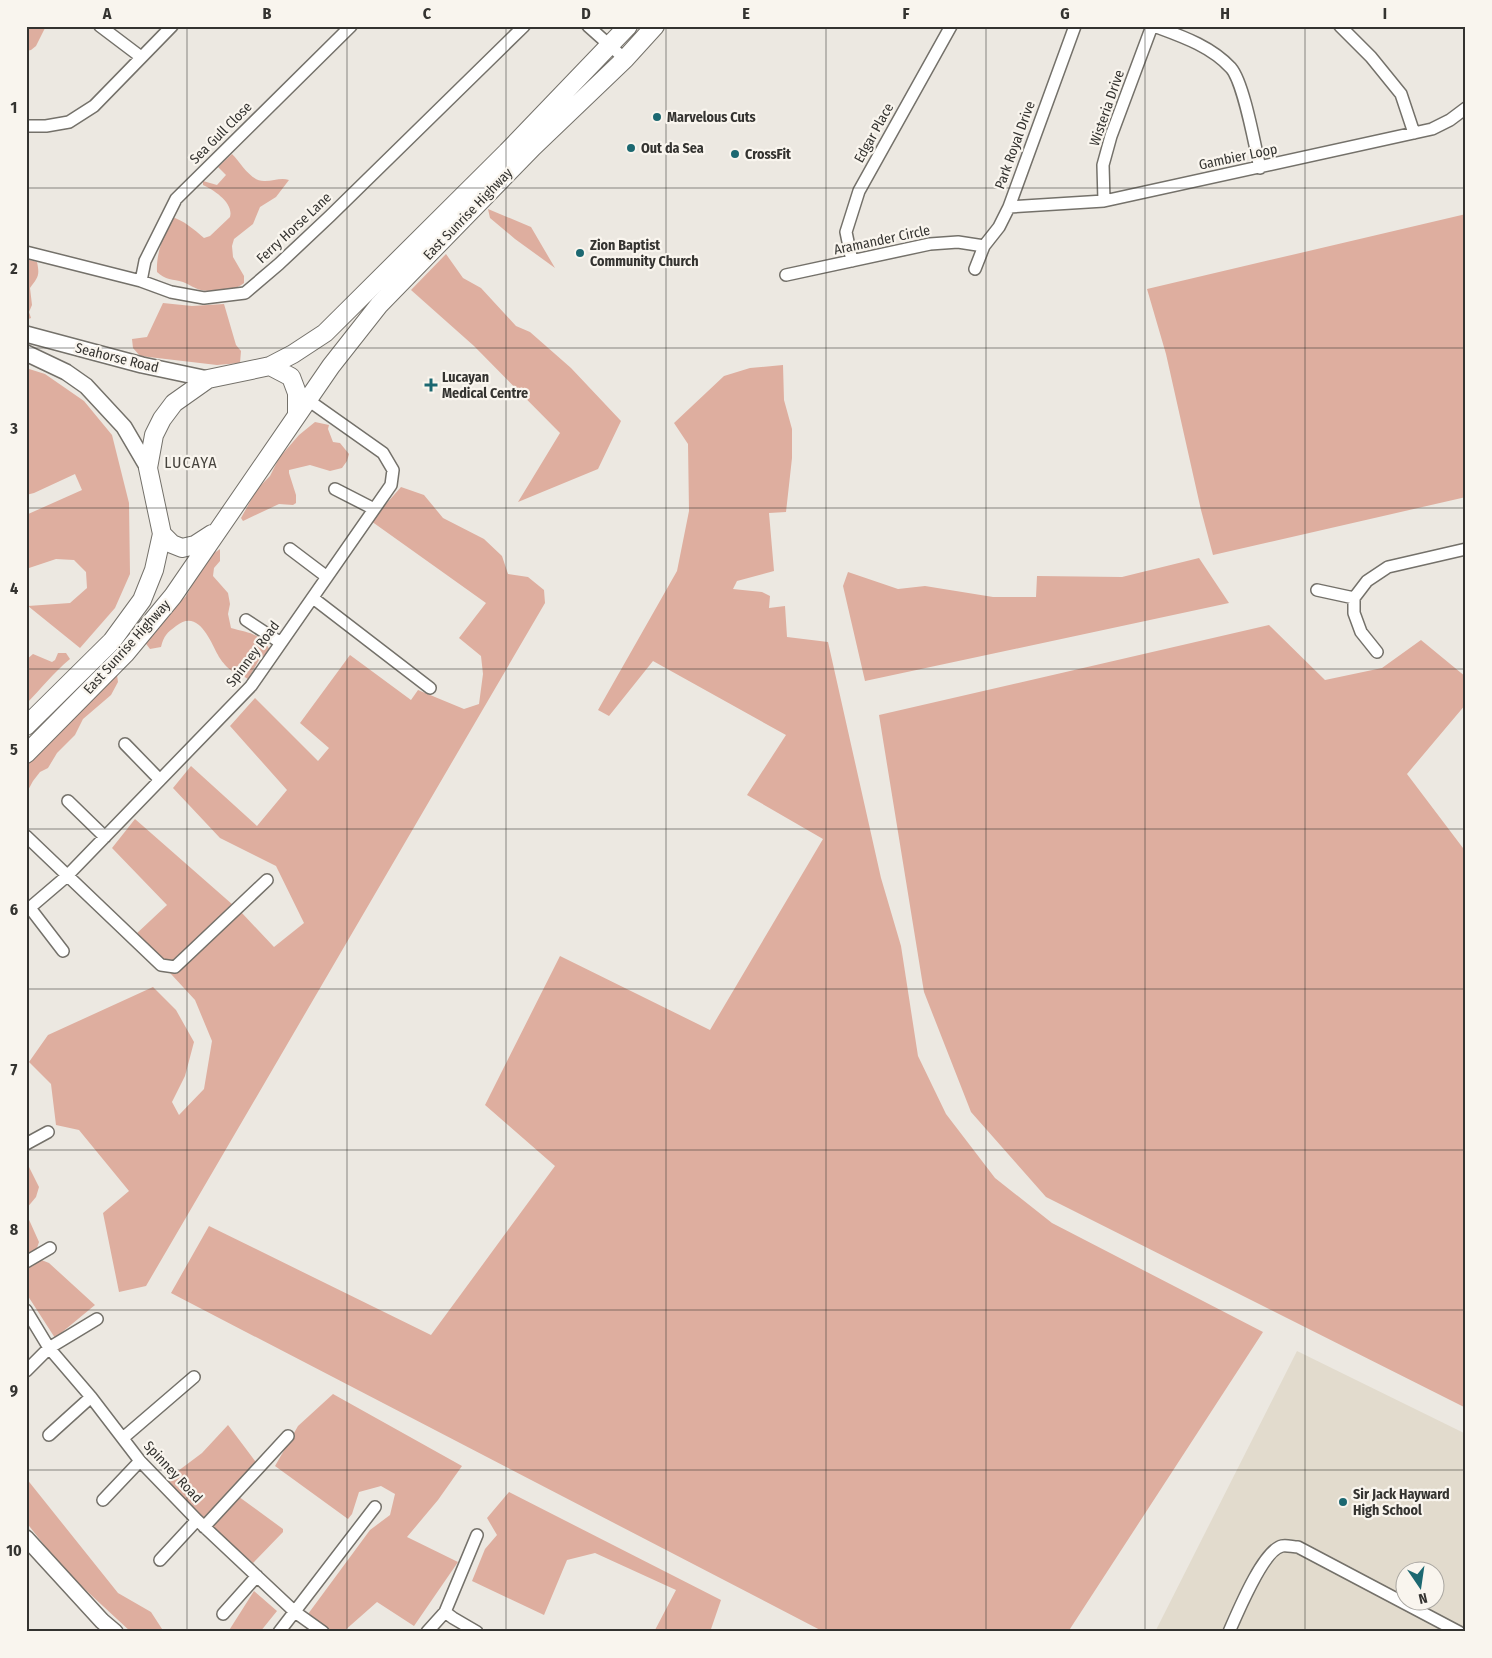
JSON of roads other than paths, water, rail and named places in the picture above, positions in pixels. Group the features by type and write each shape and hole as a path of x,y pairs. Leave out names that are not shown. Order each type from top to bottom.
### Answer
{"main road":[{"name":"East Sunrise Highway","path":"208,379 270,366 293,354 325,333 500,159 628,26"},
{"name":"East Sunrise Highway","path":"26,754 125,654 173,596 331,366 379,305 533,147 624,59 655,26"},
{"name":"Seahorse Road","path":"26,334 142,365 208,379"},
{"name":"Seahorse Road","path":"26,353 66,372 86,386 124,427 148,468"},
{"path":"270,366 291,377 297,393 298,415"},
{"path":"208,379 174,403 162,419 154,435 148,468 162,534 172,544 182,548 195,545 216,531"},
{"name":"East Sunrise Highway","path":"26,726 112,641 142,600 154,570 162,534"},
{"path":"26,1538 115,1632"}],"street":[{"path":"100,26 141,56"},
{"path":"26,126 46,126 69,122 94,106 172,26"},
{"name":"Sea Gull Close","path":"141,281 145,261 176,199 351,26"},
{"name":"Ferry Horse Lane","path":"26,252 141,281 170,292 204,298 245,293 323,222 524,26"},
{"path":"588,26 624,59"},
{"name":"Edgar Place","path":"852,262 846,232 859,191 951,26"},
{"name":"Park Royal Drive","path":"975,270 984,246 999,228 1008,207 1075,26"},
{"path":"1153,26 1209,50 1232,70 1242,94 1260,168"},
{"name":"Wisteria Drive","path":"1104,201 1103,165 1111,136 1153,26"},
{"path":"1340,26 1401,94 1414,133"},
{"name":"Gambier Loop","path":"1008,207 1104,201 1260,168 1432,129 1450,120 1466,108"},
{"name":"Aramander Circle","path":"786,275 930,244 958,242 984,246"},
{"name":"Spinney Road","path":"28,909 67,876 251,686 391,485 393,470 383,453 308,400"},
{"path":"335,489 374,509"},
{"path":"290,549 327,577"},
{"path":"1377,652 1361,632 1354,613 1354,598 1367,581 1388,567 1466,549"},
{"path":"1316,590 1354,598"},
{"path":"313,598 430,688"},
{"path":"246,620 281,643"},
{"path":"125,744 160,780"},
{"path":"68,801 105,837"},
{"path":"26,836 161,965 175,968 267,880"},
{"path":"28,909 63,951"},
{"path":"26,1144 48,1132"},
{"path":"26,1262 50,1248"},
{"name":"Spinney Road","path":"26,1310 49,1348 91,1397 140,1461 201,1523 295,1612 323,1632"},
{"path":"26,1371 49,1348 97,1319"},
{"path":"123,1438 194,1377"},
{"path":"49,1435 91,1397"},
{"path":"160,1560 201,1523 288,1436"},
{"path":"104,1500 140,1461"},
{"path":"279,1632 375,1507"},
{"path":"427,1632 444,1612 477,1535"},
{"path":"1229,1632 1260,1567 1272,1552 1281,1546 1298,1547 1459,1632"},
{"path":"223,1614 257,1576"},
{"path":"444,1612 478,1632"}],"place":[{"name":"Marvelous Cuts","path":"657,117"},
{"name":"Out da Sea","path":"631,148"},
{"name":"CrossFit","path":"735,154"},
{"name":"Zion Baptist Community Church","path":"580,253"},
{"name":"Lucayan Medical Centre","path":"431,385"},
{"name":"Sir Jack Hayward High School","path":"1343,1502"}],"district":[{"name":"LUCAYA","path":"191,462"}]}
